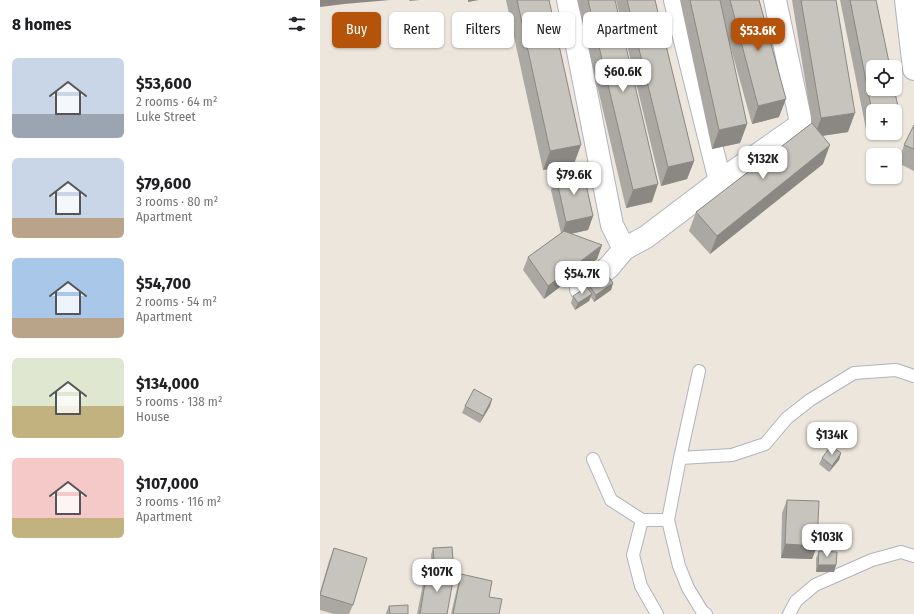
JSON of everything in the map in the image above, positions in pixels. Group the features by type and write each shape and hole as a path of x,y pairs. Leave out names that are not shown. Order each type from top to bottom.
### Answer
{"street":[{"path":"568,0 612,225 624,249"},
{"path":"675,0 720,181"},
{"path":"581,289 609,267 624,249 646,237 720,181 796,128 800,123 775,0"},
{"path":"909,3 914,69"}],"lane":[{"path":"680,458 732,455 765,444 787,418 810,400 854,373 896,370 914,376"},
{"path":"699,372 668,520 679,566 688,588 706,614"},
{"path":"594,458 611,500 642,520 668,520"},
{"path":"642,520 633,555 641,586 657,614"},
{"path":"789,614 796,601 815,585 872,560 901,552 914,556"}],"building":[{"path":"517,0 549,0 552,12 522,12 522,23"},
{"path":"588,0 615,0 618,12 591,12"},
{"path":"627,0 655,0 658,12 630,12"},
{"path":"690,0 720,0 747,124 719,130"},
{"path":"730,0 759,0 786,99 758,106"},
{"path":"801,0 836,0 855,113 821,118"},
{"path":"850,0 876,0 889,60 866,60 866,81"},
{"path":"527,48 560,48 581,145 550,151"},
{"path":"599,48 626,48 658,184 633,190"},
{"path":"639,48 667,48 694,161 668,167"},
{"path":"869,96 896,96 898,104 871,104"},
{"path":"812,123 830,145 717,236 696,212"},
{"path":"914,125 914,149 904,145"},
{"path":"583,171 593,216 566,222 556,177"},
{"path":"564,231 602,245 548,286 528,257"},
{"path":"606,273 613,283 596,295 589,285"},
{"path":"587,287 592,294 578,303 573,296"},
{"path":"474,389 492,399 483,416 465,406"},
{"path":"831,446 841,453 832,466 822,458"},
{"path":"787,500 819,501 817,546 785,544"},
{"path":"452,547 454,575 435,572 433,548"},
{"path":"334,548 367,558 353,605 320,595"},
{"path":"819,551 837,552 836,565 818,565"},
{"path":"427,571 454,575 447,614 420,614"},
{"path":"461,574 492,581 489,597 502,599 499,614 453,614"},
{"path":"408,605 408,614 390,614 389,606"}]}
